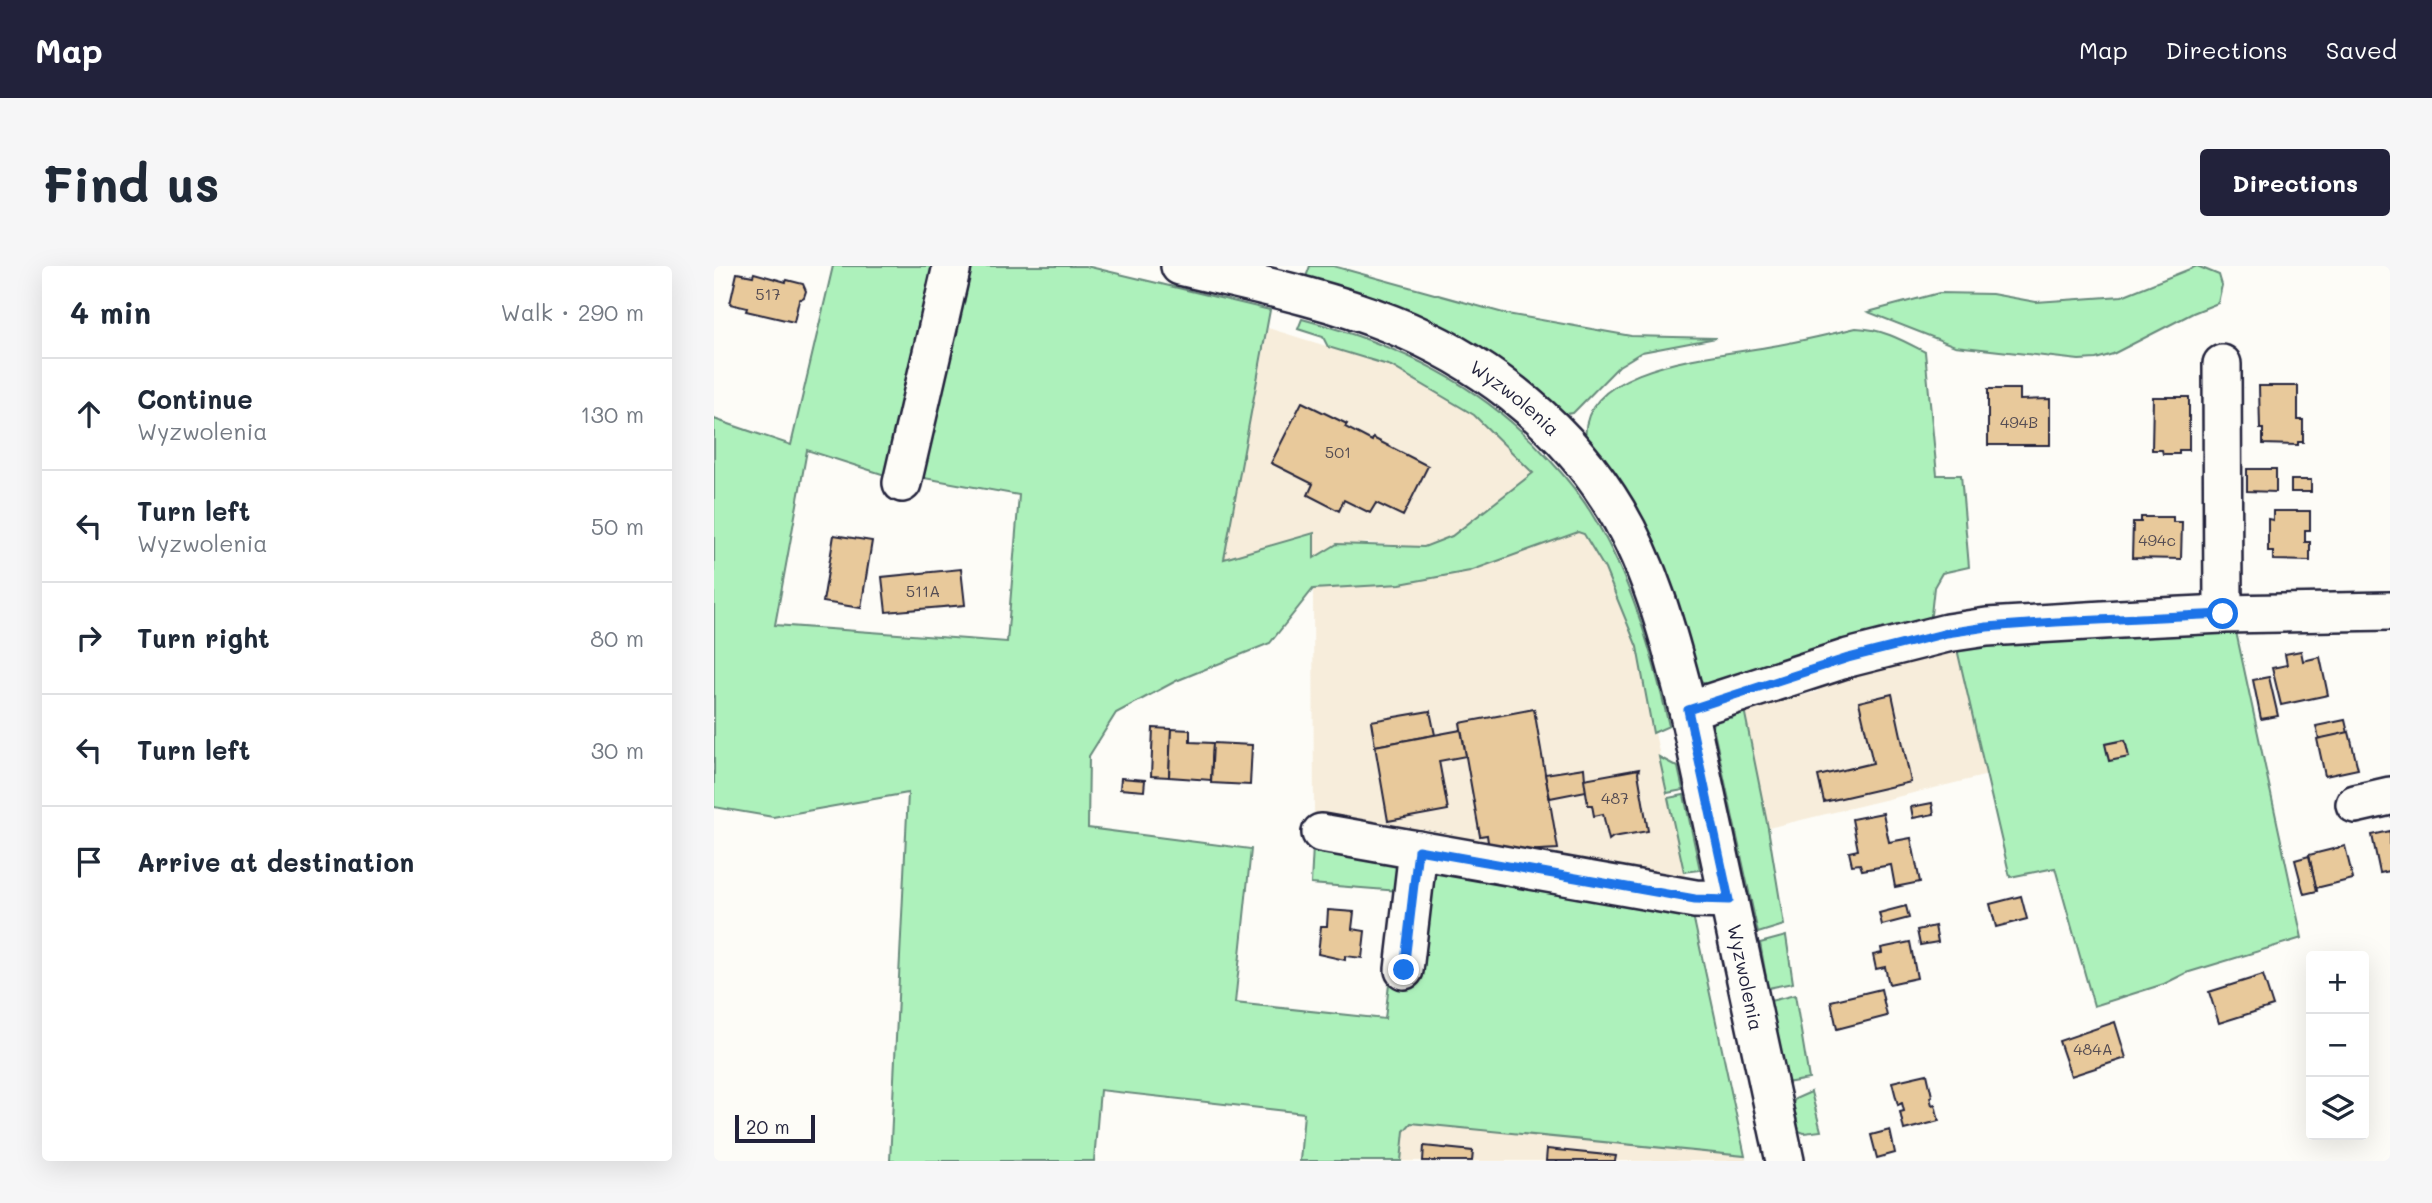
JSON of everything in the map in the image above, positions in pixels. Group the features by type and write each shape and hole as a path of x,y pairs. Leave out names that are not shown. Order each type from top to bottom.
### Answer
{"street":[{"path":"902,483 952,266"},
{"name":"Wyzwolenia","path":"1193,267 1352,310 1392,324 1458,356 1527,405 1586,466 1620,518 1642,562 1663,617 1688,710 1785,1161"},
{"path":"2222,364 2223,614"},
{"path":"1688,710 1848,658 1947,633 1987,627 2223,614 2388,618"},
{"path":"1321,833 1695,899 1729,900"},
{"path":"1404,970 1418,850"}],"shaded area":[{"path":"1268,328 1391,366 1475,415 1534,472 1452,536 1424,547 1367,543 1314,558 1314,533 1223,560"},
{"path":"1579,532 1584,534 1605,569 1637,647 1688,890 1314,827 1313,589 1400,584 1470,571"},
{"path":"1957,649 1988,775 1768,828 1744,709 1817,692 1823,683"},
{"path":"1411,1123 1745,1156 1746,1161 1401,1161 1404,1131"}],"green space":[{"path":"833,266 943,266 898,476 885,475 807,450 775,625 1007,642 1019,495 913,476 957,266 1086,266 1270,310 1224,559 1314,533 1314,558 1337,544 1424,547 1452,536 1533,473 1474,415 1391,366 1328,347 1323,337 1298,329 1302,319 1372,341 1436,370 1495,408 1522,432 1574,488 1609,545 1640,621 1669,726 1653,733 1637,647 1605,569 1584,534 1578,532 1470,571 1400,584 1313,589 1270,643 1176,681 1116,713 1089,756 1088,828 1251,849 1235,1003 1385,1019 1394,940 1428,871 1691,906 1745,1156 1411,1123 1404,1131 1401,1161 1300,1161 1304,1113 1100,1090 1094,1161 890,1161 908,793 773,817 714,807 714,419 791,445"},
{"path":"1310,266 1333,266 1507,314 1631,336 1716,338 1642,352 1619,366 1573,413 1566,414 1512,370 1450,330 1411,313 1306,277"},
{"path":"2197,266 2219,275 2222,285 2218,303 2113,354 2096,359 2079,360 1955,346 1868,312 1939,293 1992,294 2036,302 2122,296"},
{"path":"1856,328 1884,333 1925,352 1937,475 1961,475 1969,567 1942,573 1934,587 1930,624 1706,686 1697,676 1586,441 1589,416 1603,396 1626,380 1654,369"},
{"path":"2235,627 2302,938 2186,973 2164,984 2094,1006 2055,868 2010,877 1957,649 1823,683 1825,677 1980,644"},
{"path":"1781,696 1793,698 1744,709"},
{"path":"1744,709 1784,925 1758,933 1713,727 1714,720 1723,715 1732,718"},
{"path":"1659,757 1678,767 1683,790 1667,793"},
{"path":"1684,795 1700,870 1684,872 1668,798"},
{"path":"1313,846 1405,867 1399,891 1311,884"},
{"path":"1786,936 1793,983 1768,988 1760,943"},
{"path":"1795,995 1809,1079 1786,1083 1770,1001"},
{"path":"1811,1092 1821,1131 1804,1133 1799,1131 1793,1103 1795,1099"}],"building":[{"path":"737,273 753,276 754,273 803,284 806,291 804,297 799,300 794,322 746,311 747,308 730,304"},
{"path":"2259,386 2298,386 2298,420 2303,420 2303,442 2298,442 2298,445 2263,444"},
{"path":"1988,389 2020,389 2020,400 2050,399 2050,445 1988,445"},
{"path":"2153,397 2189,397 2189,450 2179,450 2179,454 2163,454 2162,450 2152,450"},
{"path":"1302,402 1347,424 1345,427 1372,441 1373,438 1428,466 1403,516 1376,503 1370,513 1344,500 1339,511 1308,495 1313,484 1271,463"},
{"path":"2247,469 2276,469 2276,492 2247,491"},
{"path":"2291,480 2311,480 2311,492 2291,492"},
{"path":"2273,511 2310,511 2310,530 2305,530 2305,542 2310,542 2310,561 2273,560 2273,551 2268,551 2268,519 2273,520"},
{"path":"2141,517 2173,517 2173,522 2182,522 2181,559 2132,558 2133,522 2141,522"},
{"path":"834,535 872,541 861,608 823,602"},
{"path":"961,569 965,605 886,612 882,577"},
{"path":"2301,651 2303,661 2320,657 2328,695 2281,705 2272,668 2287,665 2285,654"},
{"path":"2269,677 2278,716 2261,719 2253,680"},
{"path":"1892,694 1911,782 1824,802 1818,776 1873,763 1859,702"},
{"path":"1534,709 1558,849 1503,852 1489,849 1487,835 1480,836 1460,723"},
{"path":"1430,711 1435,735 1375,746 1371,721"},
{"path":"2345,720 2348,733 2319,739 2316,726"},
{"path":"1153,728 1171,729 1169,777 1151,776"},
{"path":"1171,729 1190,730 1190,742 1213,743 1211,780 1169,777"},
{"path":"1461,730 1466,756 1439,761 1448,810 1388,821 1375,746"},
{"path":"2349,732 2358,769 2325,776 2317,739"},
{"path":"2125,740 2129,757 2109,761 2105,744"},
{"path":"1213,743 1252,745 1250,785 1211,783"},
{"path":"1584,768 1586,791 1550,798 1545,774"},
{"path":"1639,769 1648,831 1609,840 1603,814 1594,816 1592,805 1588,805 1584,779"},
{"path":"1121,778 1145,780 1144,791 1120,789"},
{"path":"1932,803 1934,814 1913,818 1911,807"},
{"path":"1883,813 1889,842 1911,838 1920,882 1895,887 1891,865 1862,870 1860,864 1852,865 1849,852 1858,850 1852,819"},
{"path":"2390,831 2390,871 2380,873 2372,835"},
{"path":"2345,846 2353,879 2316,888 2309,855"},
{"path":"2309,856 2317,891 2304,894 2295,860"},
{"path":"2021,896 2027,919 1996,927 1990,904"},
{"path":"1906,906 1909,918 1882,925 1879,913"},
{"path":"1328,910 1354,912 1352,929 1365,931 1362,958 1345,956 1345,960 1318,954 1321,926 1327,926"},
{"path":"1935,926 1938,942 1920,945 1917,930"},
{"path":"1910,942 1917,978 1889,984 1885,967 1876,969 1873,955 1882,953 1881,948"},
{"path":"2263,975 2273,1006 2219,1023 2209,992"},
{"path":"1881,989 1887,1016 1837,1029 1831,1001"},
{"path":"2115,1022 2126,1058 2071,1076 2059,1041"},
{"path":"1927,1074 1932,1105 1935,1104 1939,1121 1904,1130 1900,1112 1904,1111 1902,1103 1898,1105 1892,1082"},
{"path":"1890,1130 1895,1153 1877,1158 1871,1135"},
{"path":"1424,1146 1473,1151 1472,1161 1423,1161"},
{"path":"1547,1149 1616,1156 1615,1161 1546,1161"}],"route":[{"path":"1404,970 1418,850 1695,899 1729,900 1688,710 1848,658 1947,633 2056,622 2223,614"}]}
